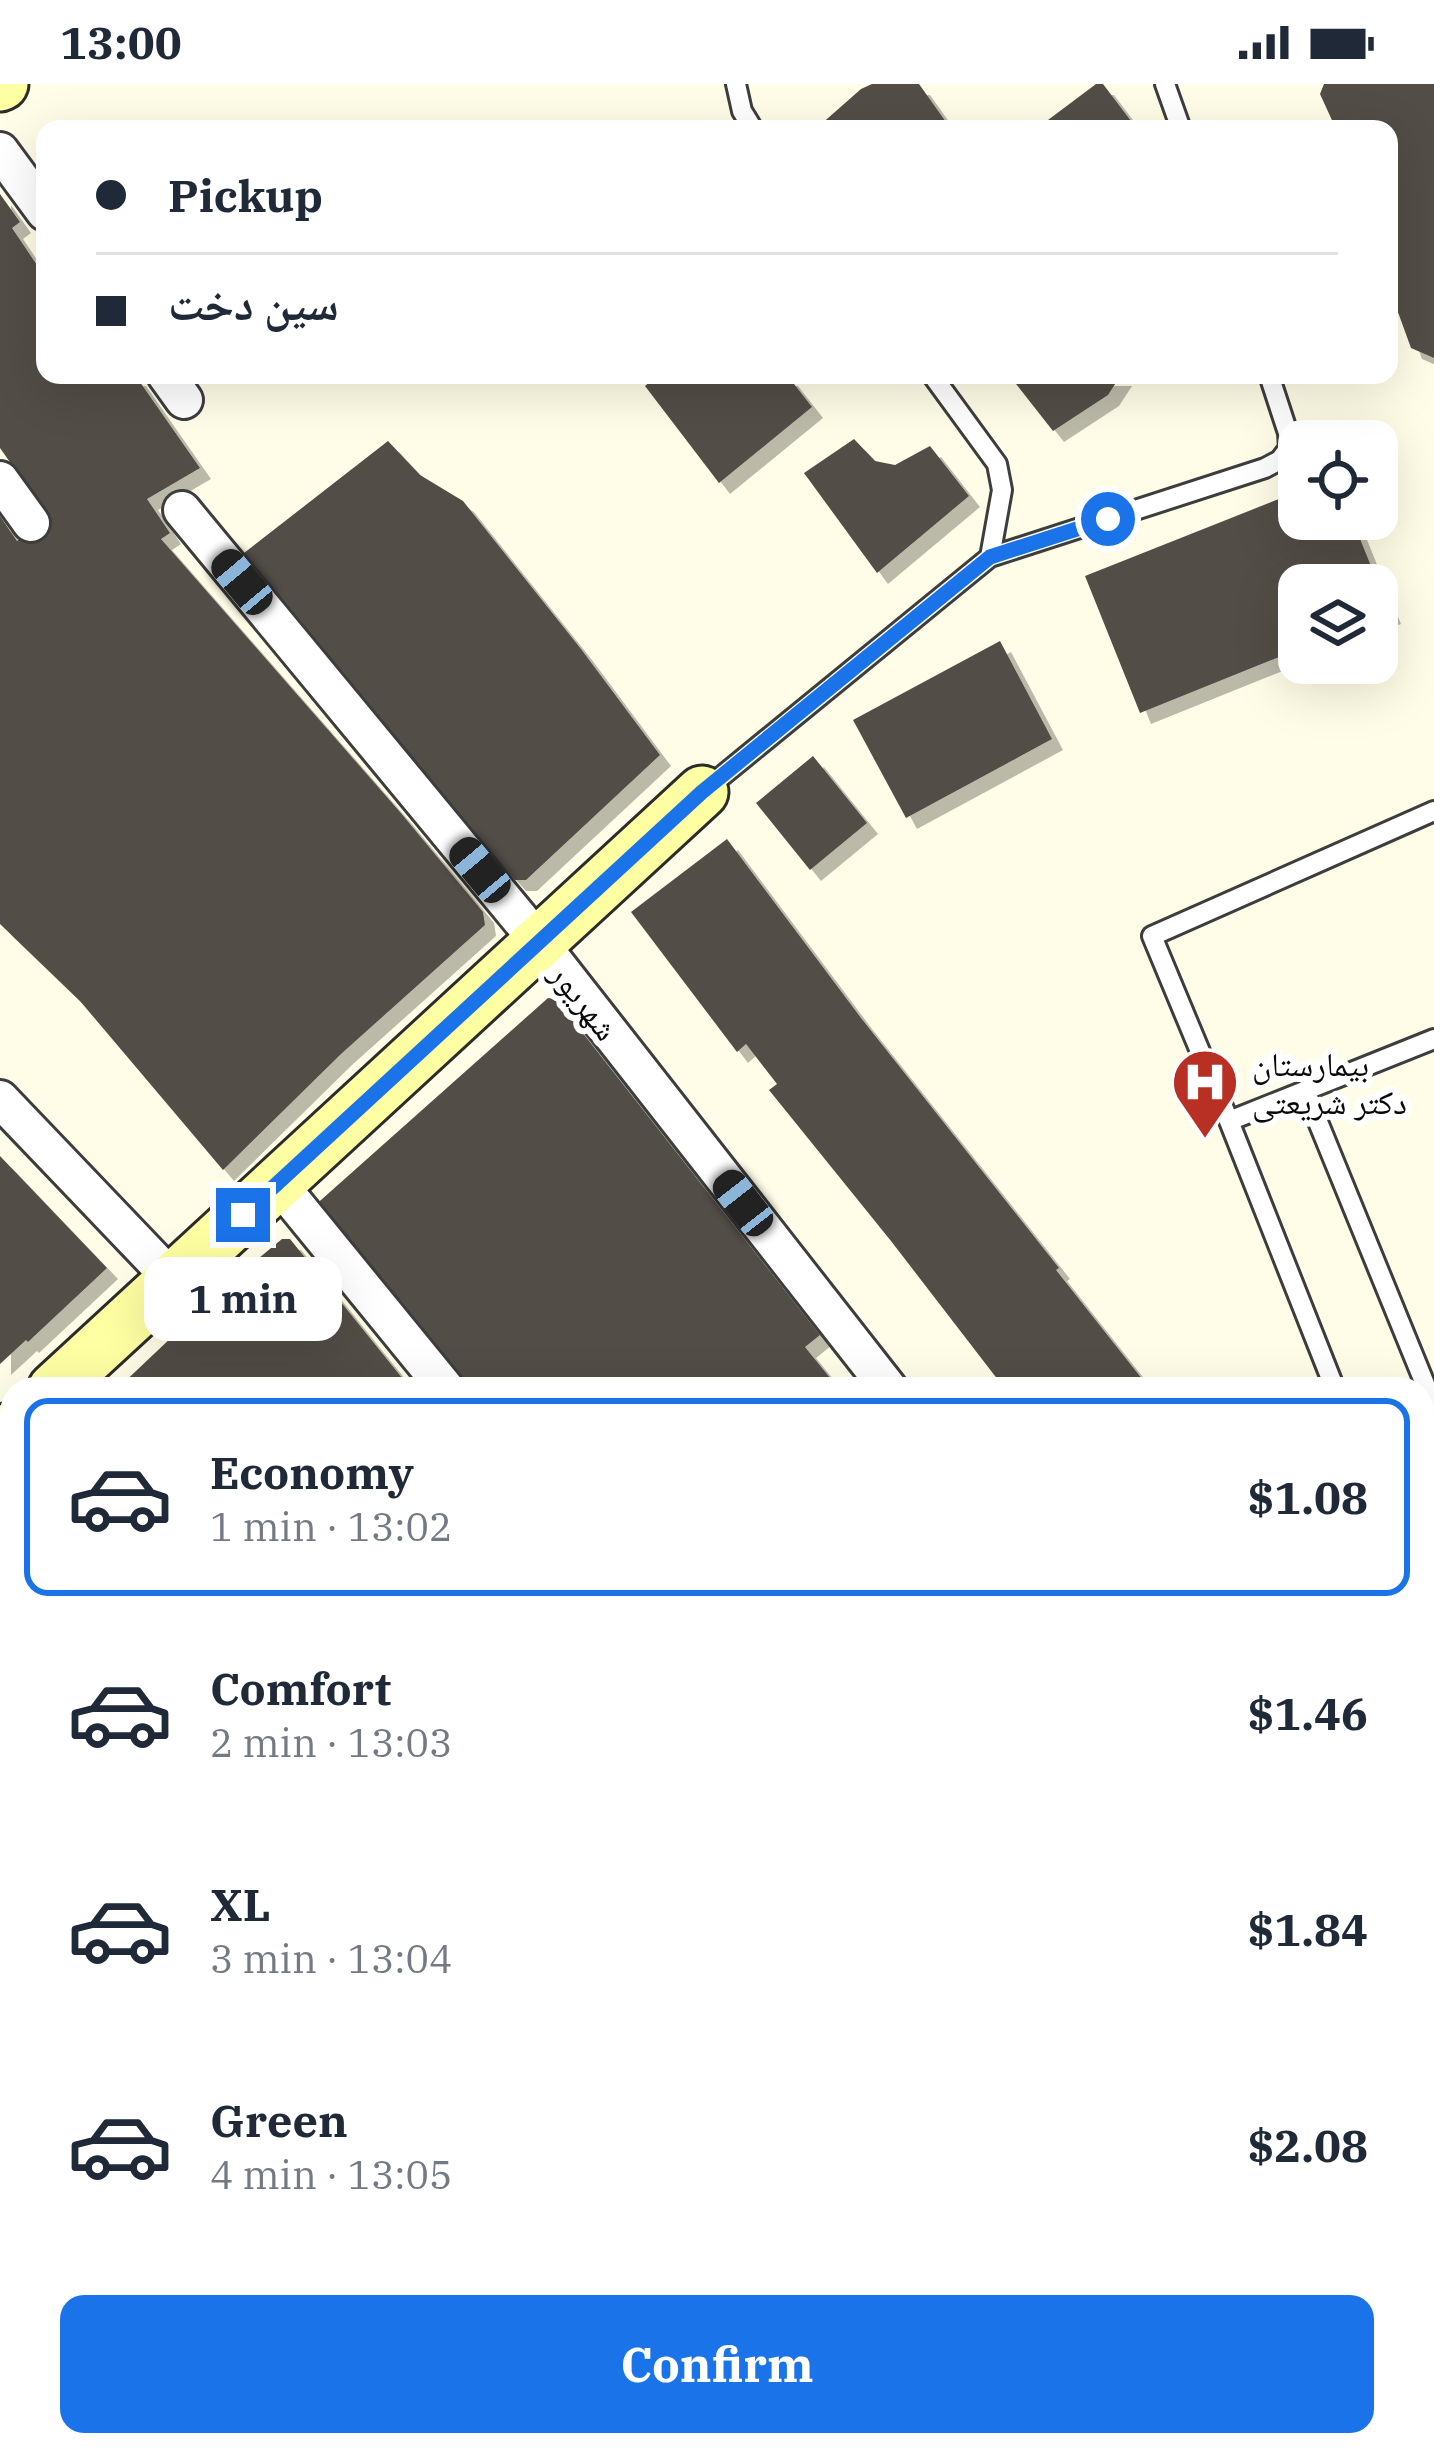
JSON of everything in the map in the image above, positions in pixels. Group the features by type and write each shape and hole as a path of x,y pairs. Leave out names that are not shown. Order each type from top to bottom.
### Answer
{"street":[{"path":"0,151 36,200"},
{"path":"0,480 31,524"},
{"name":"شهریور","path":"182,509 539,942 880,1377"},
{"path":"67,1377 702,792"},
{"path":"0,1099 173,1280"},
{"path":"278,1183 436,1377"}],"lane":[{"path":"736,84 748,120"},
{"path":"1165,84 1178,120"},
{"path":"939,384 997,464 1002,490 990,557"},
{"path":"702,792 990,557 1280,460 1289,448 1288,433 1272,384"},
{"path":"1329,1377 1152,936 1434,811"},
{"path":"1229,1121 1434,1039"},
{"path":"1305,1090 1422,1377"}],"building":[{"path":"872,84 919,84 945,120 826,120"},
{"path":"1096,84 1103,84 1130,120 1048,120"},
{"path":"1324,84 1434,84 1434,358 1411,348 1398,312 1398,120 1332,120 1320,94"},
{"path":"0,194 20,222 12,228 36,264 36,384 141,384 200,468 147,499 170,533 161,539 483,912 485,925 341,1054 223,1170 80,1001 0,924 0,516 17,541 50,519 0,448"},
{"path":"794,384 812,407 719,483 645,386"},
{"path":"1016,384 1115,384 1108,395 1053,431"},
{"path":"854,439 875,461 895,465 930,446 969,496 877,573 804,473"},
{"path":"388,441 420,475 463,501 660,755 526,880 515,880 302,635 307,631 244,553"},
{"path":"1278,499 1278,540 1360,540 1370,564 1278,564 1278,657 1140,713 1085,576"},
{"path":"1000,641 1052,739 906,818 853,720"},
{"path":"813,756 867,823 810,870 756,803"},
{"path":"727,839 1141,1377 996,1377 769,1090 777,1084 746,1044 737,1052 631,912"},
{"path":"548,998 556,999 820,1335 805,1347 829,1377 453,1377 376,1285 383,1280 357,1248 350,1253 312,1208"},
{"path":"0,1156 107,1268 0,1364"},
{"path":"282,1239 290,1239 401,1377 130,1377"}],"place":[{"name":"بیمارستان دکتر شریعتی","path":"1205,1141"}],"route":[{"path":"243,1215 702,792 990,557 1108,519"}]}
